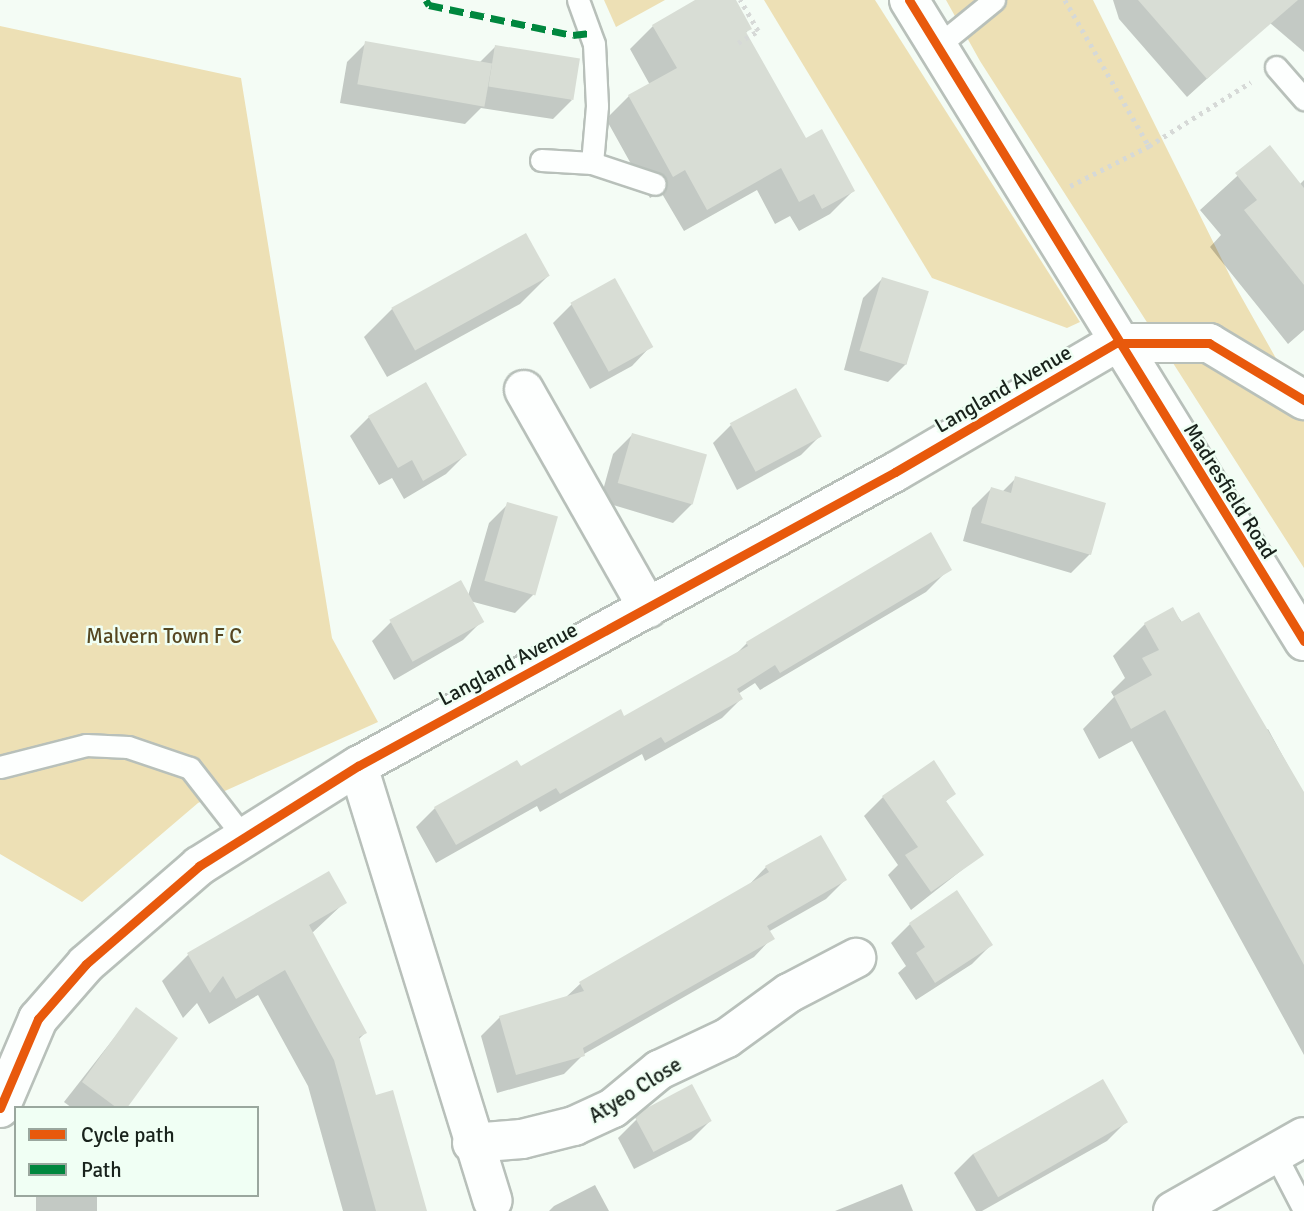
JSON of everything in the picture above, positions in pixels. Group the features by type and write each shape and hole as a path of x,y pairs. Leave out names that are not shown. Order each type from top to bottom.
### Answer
{"street":[{"name":"Madresfield Road","path":"909,0 935,48 1116,343 1304,642"},
{"path":"1116,343 1209,344 1304,400"},
{"name":"Langland Avenue","path":"0,1108 37,1019 86,964 200,866 243,836 358,766 648,608 1116,343"},
{"path":"524,390 648,608"},
{"path":"358,766 472,1143 493,1200"},
{"name":"Atyeo Close","path":"472,1143 522,1139 574,1126 613,1108 659,1070 727,1038 789,993 856,958"},
{"path":"1173,1211 1290,1146"}],"lane":[{"path":"578,0 594,44 597,106 592,163"},
{"path":"935,48 994,0"},
{"path":"1276,67 1304,99"},
{"path":"541,160 592,163 655,184"},
{"path":"0,767 86,745 128,747 190,768 243,836"},
{"path":"1290,1146 1304,1210"}],"path":[{"path":"738,43 758,31 740,0"},
{"path":"1065,0 1149,146"},
{"path":"1032,205 1149,146 1276,67"}],"green space":[{"path":"604,0 665,0 616,27"},
{"path":"764,0 875,0 1080,322 1067,328 932,278"},
{"path":"946,0 1093,0 1234,284 1304,408 1304,568 980,61"},
{"name":"Malvern Town F C","path":"0,26 241,78 332,638 378,722 198,803 82,902 0,854"}],"building":[{"path":"695,0 736,0 752,29 746,32 806,138 822,129 855,191 822,209 814,194 799,202 781,168 707,210 685,170 673,177 628,95 677,68 652,25"},
{"path":"1138,0 1298,0 1207,79"},
{"path":"365,41 492,63 484,107 357,84"},
{"path":"495,45 580,58 573,100 488,86"},
{"path":"1270,145 1304,188 1304,285 1244,210 1257,200 1235,173"},
{"path":"526,233 550,276 415,351 391,308"},
{"path":"882,277 929,291 906,365 859,351"},
{"path":"615,278 653,347 609,372 570,303"},
{"path":"426,382 467,455 423,481 412,460 398,468 368,416"},
{"path":"796,388 822,437 756,472 730,423"},
{"path":"632,433 707,454 693,504 618,483"},
{"path":"1015,476 1106,503 1091,555 981,523 991,487 1011,493"},
{"path":"507,502 558,517 535,595 484,581"},
{"path":"931,532 952,570 780,673 775,665 737,689 743,699 665,743 661,737 560,794 556,788 456,845 434,807 517,760 521,766 621,709 624,716 748,646 746,642"},
{"path":"461,580 484,622 413,662 389,620"},
{"path":"1173,607 1181,622 1199,612 1304,792 1304,965 1165,710 1131,729 1114,696 1152,675 1142,658 1159,650 1144,623"},
{"path":"934,760 956,794 946,801 984,855 931,892 905,855 918,847 882,796"},
{"path":"821,835 847,880 767,926 775,939 583,1048 585,1056 516,1075 499,1016 584,991 579,982 769,872 765,866"},
{"path":"329,871 347,903 309,925 367,1033 359,1037 376,1095 393,1090 427,1211 376,1211 334,1060 285,970 236,999 223,976 210,993 187,953"},
{"path":"957,890 993,945 935,983 916,953 925,947 909,923"},
{"path":"136,1007 178,1038 128,1106 114,1106 82,1082"},
{"path":"1103,1079 1128,1122 998,1197 973,1154"},
{"path":"692,1084 712,1121 653,1152 634,1115"}],"marked path":[{"path":"426,0 429,5 573,35 590,33"}],"cycle path":[{"path":"909,0 1304,641"},
{"path":"0,1108 38,1019 86,964 199,866 358,766 895,472 1116,343 1209,343 1304,400"}]}
